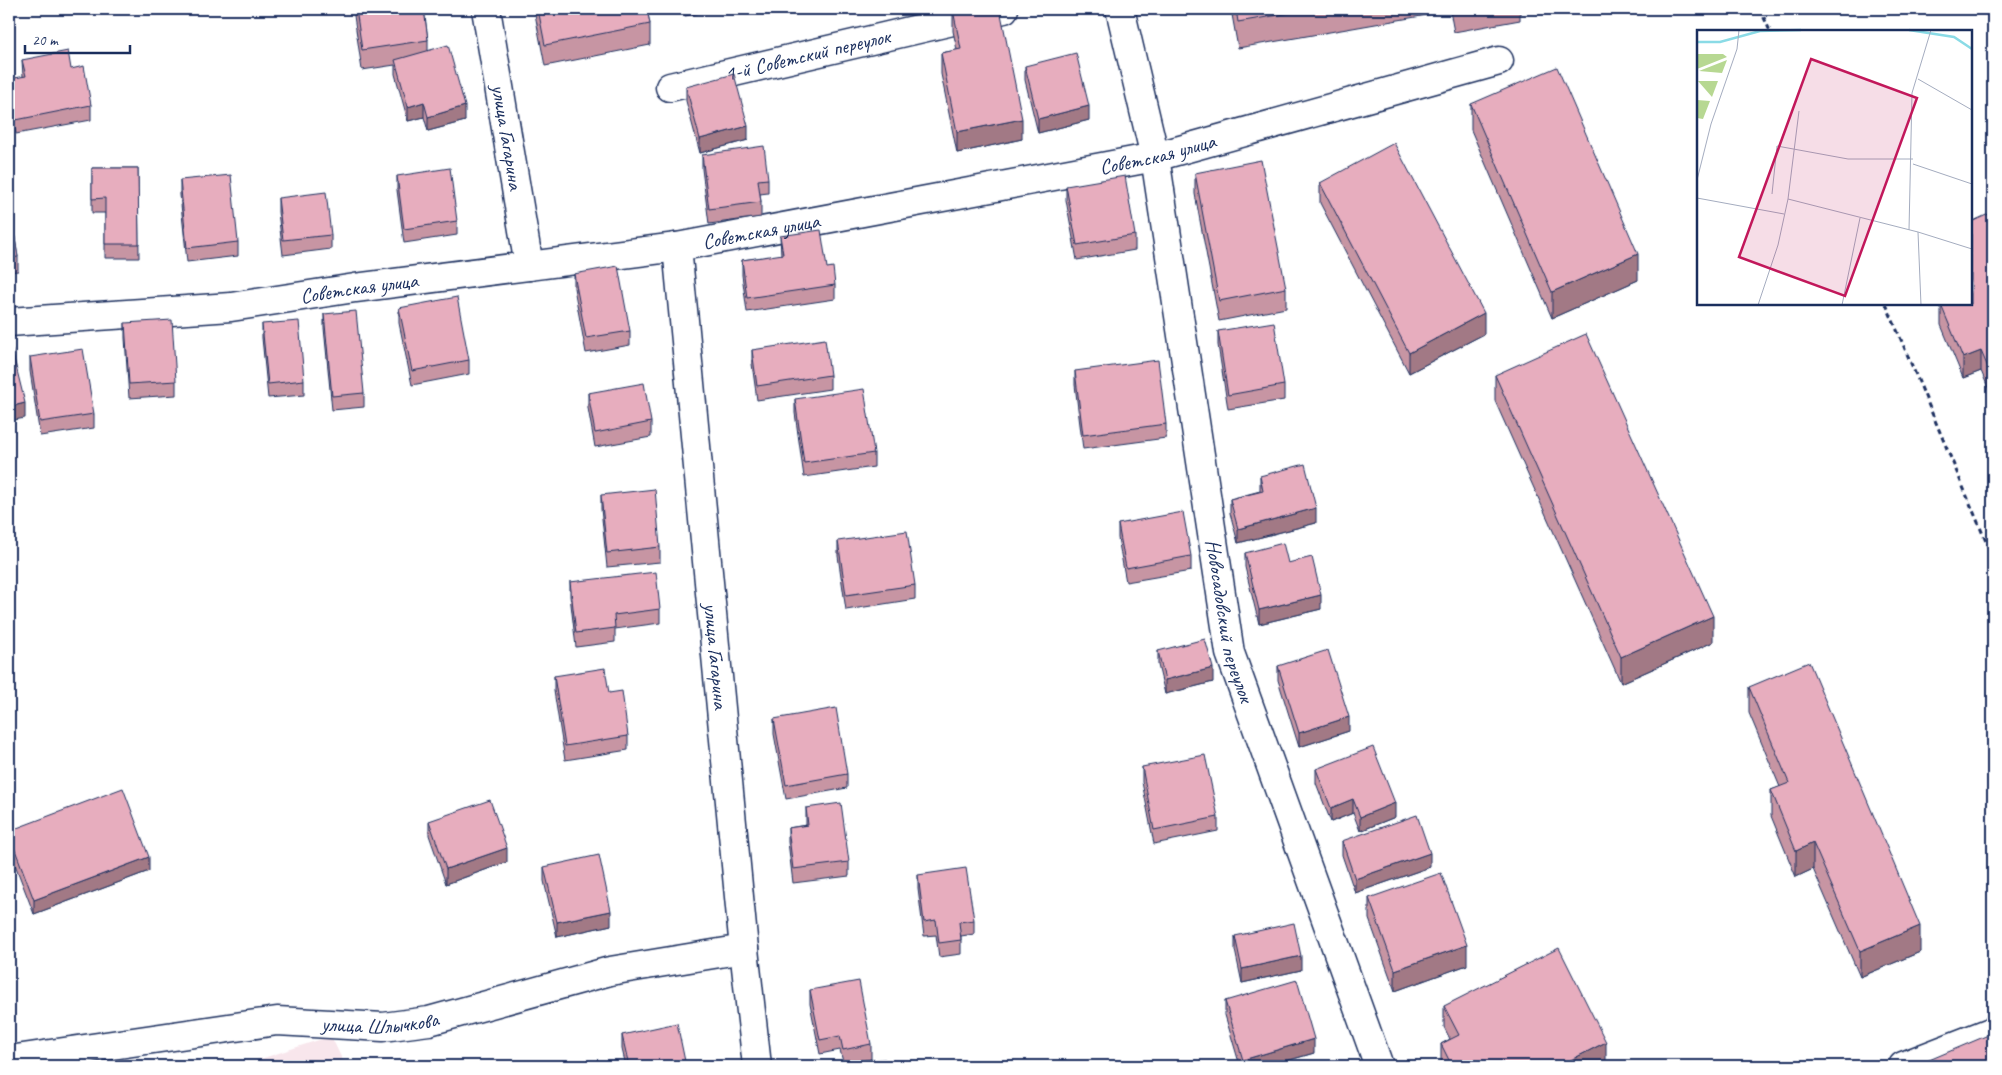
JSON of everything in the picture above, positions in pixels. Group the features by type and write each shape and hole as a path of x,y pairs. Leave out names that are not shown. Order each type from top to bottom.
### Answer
{"street":[{"name":"улица Гагарина","path":"486,9 529,266"},
{"name":"1-й Советский переулок","path":"670,87 1004,9"},
{"path":"1120,9 1155,157"},
{"name":"Советская улица","path":"9,322 231,307 355,288 677,247 1155,157 1499,61"},
{"name":"Новосадовский переулок","path":"1155,157 1230,653 1379,1066"},
{"name":"улица Гагарина","path":"677,247 744,949 757,1066"},
{"name":"улица Шлычкова","path":"9,1060 277,1021 383,1027 429,1021 610,971 744,949"},
{"path":"1903,1066 1993,1031"}],"path":[{"path":"1760,9 1770,30"},
{"path":"1886,305 1993,558"}],"shaded area":[{"path":"331,1036 342,1059 350,1066 239,1066"}],"building":[{"path":"356,9 424,9 428,40 362,50"},
{"path":"538,9 647,9 650,24 545,45"},
{"path":"1000,9 1022,119 957,132 941,53 961,49 953,10"},
{"path":"1236,9 1314,9 1238,22"},
{"path":"448,45 465,106 428,117 424,102 408,107 395,60"},
{"path":"68,51 71,69 84,66 91,105 16,120 9,79 26,76 22,60"},
{"path":"1076,53 1089,106 1038,119 1025,66"},
{"path":"1557,67 1638,254 1552,292 1471,104"},
{"path":"734,74 748,126 700,139 686,87"},
{"path":"1394,143 1484,313 1409,353 1320,183"},
{"path":"764,146 768,179 758,180 761,202 709,209 702,155"},
{"path":"1261,160 1286,288 1219,301 1195,173"},
{"path":"92,168 138,168 139,244 105,244 105,198 92,199"},
{"path":"450,168 457,221 404,229 397,176"},
{"path":"231,175 238,242 187,248 180,180"},
{"path":"1125,176 1135,235 1077,245 1066,186"},
{"path":"326,192 331,235 283,240 278,198"},
{"path":"9,202 18,257 9,258"},
{"path":"1993,212 1993,379 1981,351 1963,358 1941,305 1972,305 1972,222"},
{"path":"821,230 827,268 833,267 835,285 747,298 742,260 783,254 780,236"},
{"path":"618,266 630,331 586,338 574,274"},
{"path":"457,297 469,360 412,371 399,308"},
{"path":"356,311 364,393 332,396 324,314"},
{"path":"172,320 176,381 129,384 125,323"},
{"path":"299,321 304,380 268,384 262,324"},
{"path":"1274,322 1284,385 1228,395 1218,331"},
{"path":"1586,334 1713,616 1621,657 1495,375"},
{"path":"9,338 25,403 9,407"},
{"path":"825,339 830,375 757,386 752,350"},
{"path":"83,349 94,414 40,422 30,357"},
{"path":"1158,360 1166,424 1083,435 1075,371"},
{"path":"644,383 651,422 595,433 588,393"},
{"path":"864,389 874,453 804,463 795,399"},
{"path":"1305,464 1316,508 1238,529 1230,499 1263,491 1260,476"},
{"path":"655,489 660,547 607,553 601,495"},
{"path":"1183,512 1191,556 1126,568 1118,524"},
{"path":"907,531 915,585 846,595 838,541"},
{"path":"1283,543 1288,563 1312,557 1321,595 1259,610 1245,553"},
{"path":"656,572 660,609 614,615 615,628 576,633 570,582"},
{"path":"1205,639 1213,668 1165,680 1158,651"},
{"path":"1328,650 1349,717 1299,733 1278,666"},
{"path":"1809,662 1920,926 1860,951 1813,843 1796,851 1771,790 1789,783 1749,687"},
{"path":"605,668 609,693 622,691 628,736 565,746 554,676"},
{"path":"836,708 847,774 786,785 774,719"},
{"path":"1373,747 1395,803 1360,817 1353,799 1331,808 1316,769"},
{"path":"1205,755 1218,817 1154,830 1142,767"},
{"path":"123,788 149,857 34,900 9,831"},
{"path":"490,800 507,848 446,869 429,821"},
{"path":"841,803 849,862 793,869 788,828 808,825 806,808"},
{"path":"1417,815 1430,853 1355,879 1342,841"},
{"path":"599,855 611,911 557,922 544,867"},
{"path":"966,868 974,920 959,922 961,940 939,943 936,920 924,922 918,875"},
{"path":"1441,873 1467,945 1395,970 1369,898"},
{"path":"1294,923 1301,956 1242,969 1235,936"},
{"path":"1559,948 1606,1042 1559,1066 1452,1066 1441,1044 1459,1035 1444,1006"},
{"path":"1297,980 1314,1039 1243,1060 1225,1001"},
{"path":"859,981 871,1044 843,1050 840,1036 820,1040 810,990"},
{"path":"677,1023 686,1066 629,1066 622,1035"},
{"path":"1993,1033 1993,1066 1915,1066"},
{"path":"885,1059 885,1066 818,1066 818,1063"}]}
